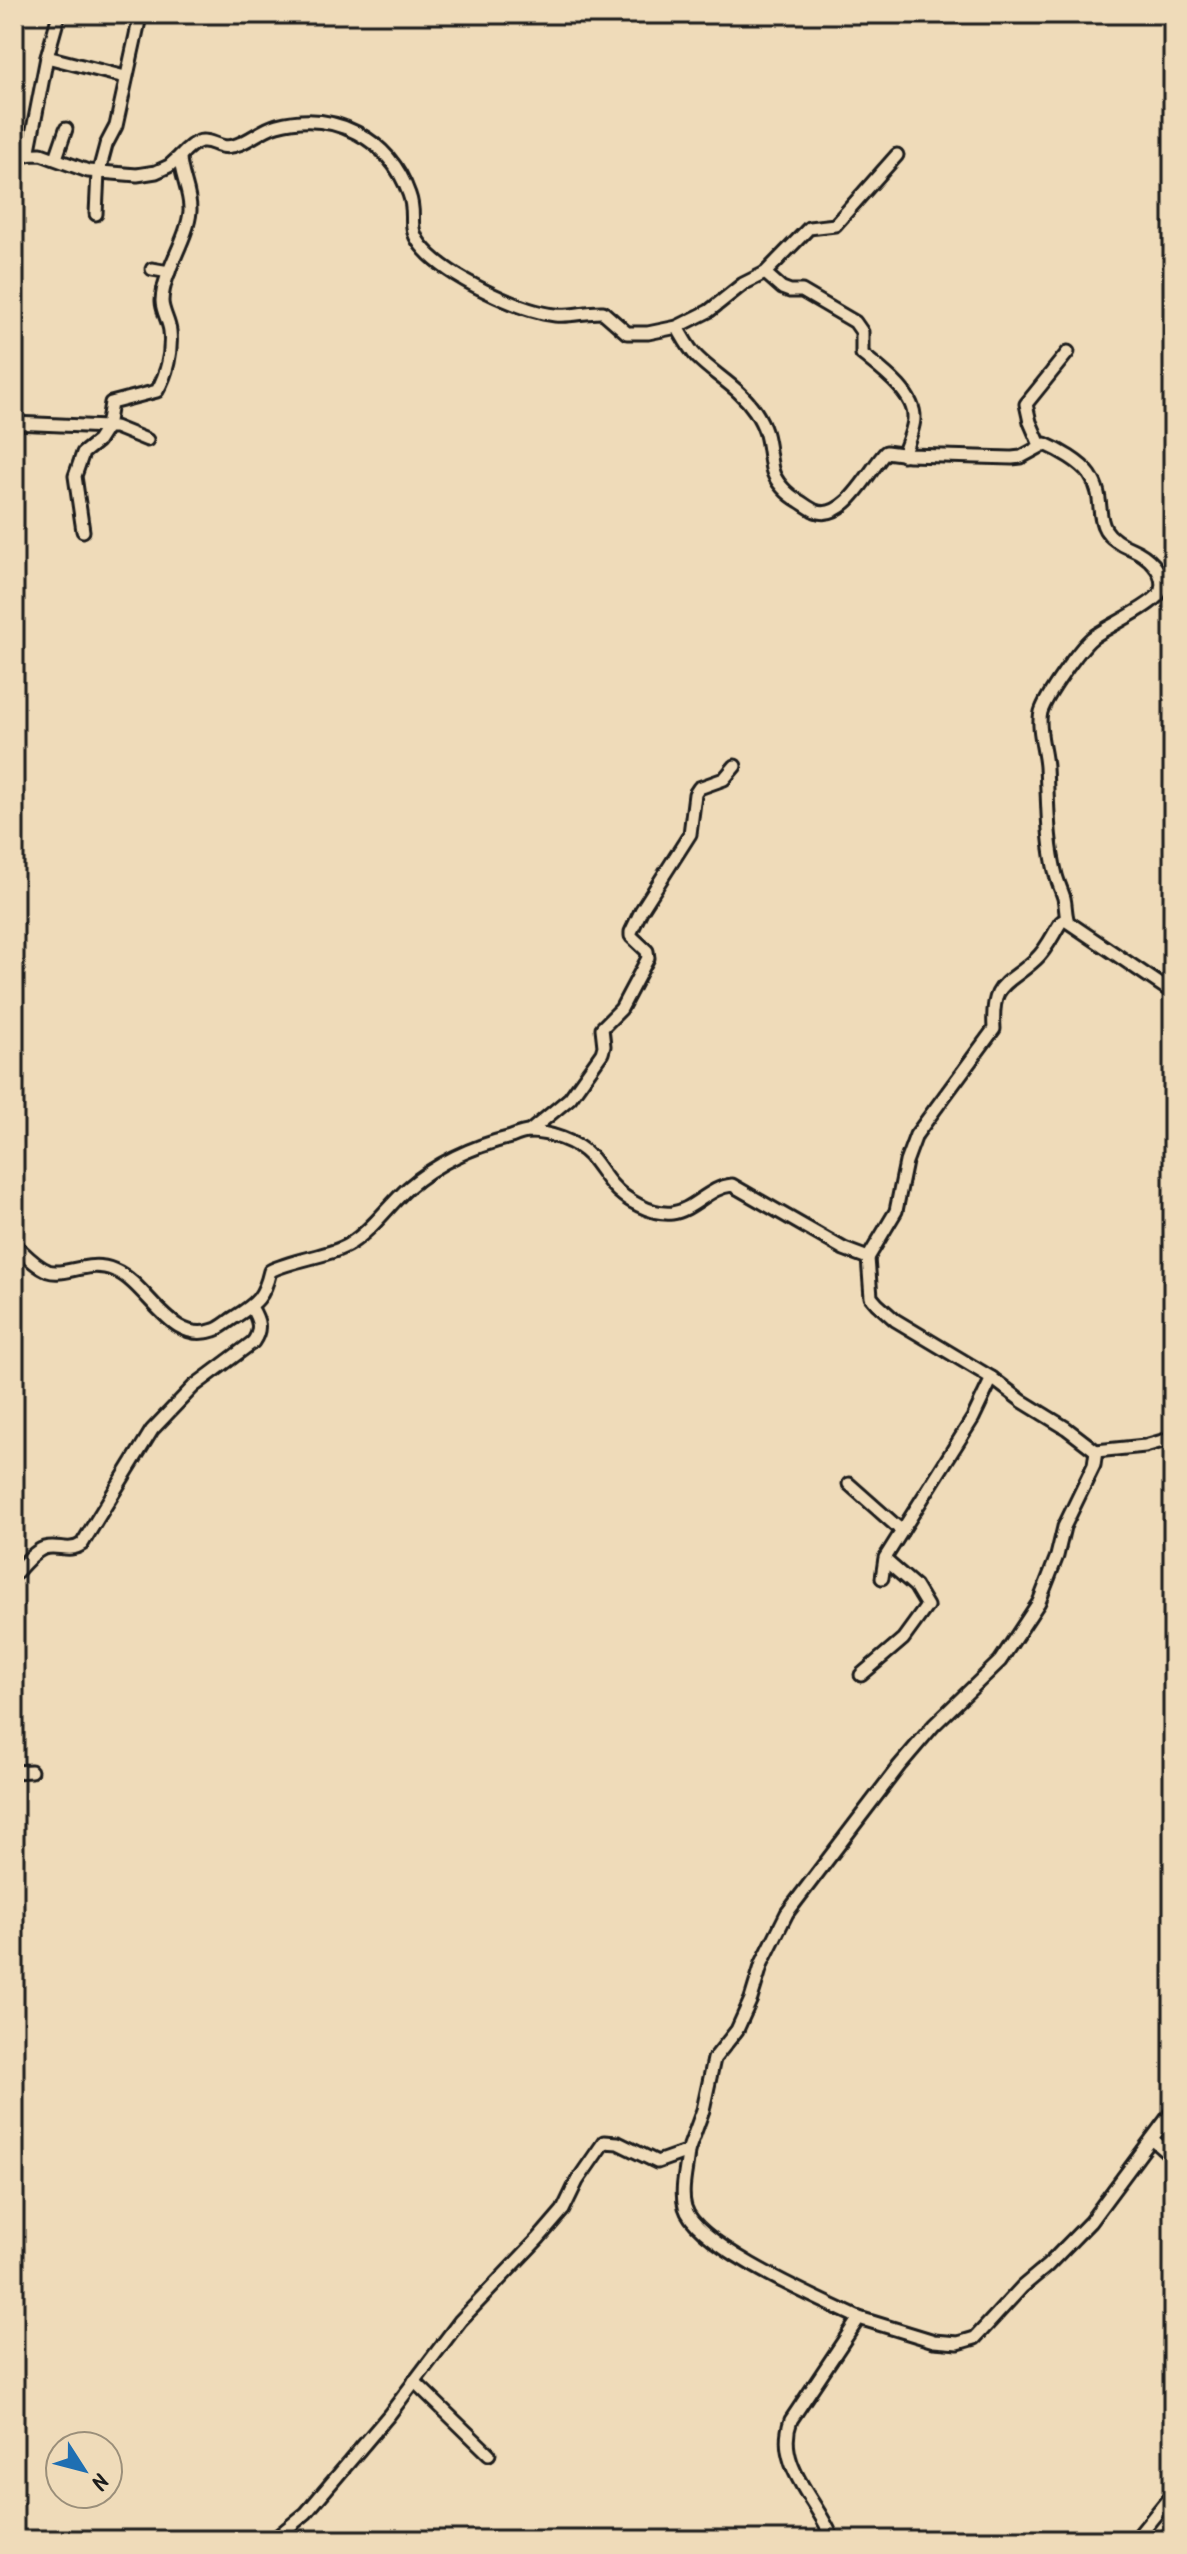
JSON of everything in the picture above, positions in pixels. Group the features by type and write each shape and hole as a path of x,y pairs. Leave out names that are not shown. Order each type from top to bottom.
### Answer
{"street":[{"path":"28,155 47,57 59,14"},
{"path":"96,214 98,172 116,126 139,21 135,14"},
{"path":"47,57 125,77"},
{"path":"14,155 41,154 78,168 137,175 169,166 199,140 208,140 227,148 276,126 305,120 344,125 372,140 389,158 410,198 414,236 437,262 498,298 555,315 603,312 631,334 677,327 709,311 743,284 765,273 809,228 835,225 897,155"},
{"path":"56,158 66,129"},
{"path":"83,531 75,476 83,453 98,441 107,427 111,403 157,391 166,376 170,331 162,302 190,212 180,156"},
{"path":"152,269 169,272"},
{"path":"765,273 782,288 802,291 859,326 863,335 862,354 902,390 913,411 914,420 903,455"},
{"path":"677,327 698,358 745,397 768,437 772,471 777,480 794,498 816,512 827,512 845,501 863,484 886,452 1012,458 1021,457 1040,445 1048,445 1090,475 1096,487 1103,529 1151,560 1161,581 1161,589 1157,597 1114,622 1085,645 1067,668 1042,711 1046,805 1056,875 1064,897 1066,919 1173,993"},
{"path":"1040,445 1026,404 1068,352"},
{"path":"14,423 115,427 147,440"},
{"path":"14,1244 48,1271 57,1273 99,1266 113,1269 188,1331 215,1330 251,1307 266,1290 270,1271 288,1262 349,1245 407,1189 444,1163 490,1142 529,1132 570,1098 602,1053 601,1030 621,1009 648,958 646,950 631,936 631,932 690,834 695,794 699,788 724,779 735,766"},
{"path":"1066,919 1037,959 1005,983 996,994 994,1029 916,1135 906,1162 896,1211 868,1258 871,1297 895,1320 992,1378 1096,1451 1145,1446 1173,1438"},
{"path":"529,1132 563,1139 589,1154 612,1186 639,1205 670,1213 684,1210 722,1186 732,1185 844,1249 868,1258"},
{"path":"14,1575 42,1549 73,1549 82,1544 152,1430 187,1392 253,1342 259,1322 251,1307"},
{"path":"882,1578 885,1560 973,1418 992,1378"},
{"path":"1096,1451 1094,1465 1064,1527 1051,1575 1039,1602 1000,1661 934,1725 899,1766 787,1913 762,1963 737,2030 714,2059 703,2110 688,2151 685,2208 696,2223 727,2251 859,2318 934,2341 958,2343 975,2338 1022,2287 1090,2222 1173,2110"},
{"path":"849,1484 902,1531"},
{"path":"861,1675 903,1639 927,1606 915,1586 885,1560"},
{"path":"14,1772 31,1771"},
{"path":"1152,2139 1173,2157"},
{"path":"273,2540 306,2513 389,2415 460,2321 563,2210 577,2181 604,2142 618,2143 657,2162 688,2151"},
{"path":"833,2540 791,2464 786,2448 787,2433 791,2420 859,2318"},
{"path":"414,2381 489,2454"},
{"path":"1135,2540 1173,2493"}]}
